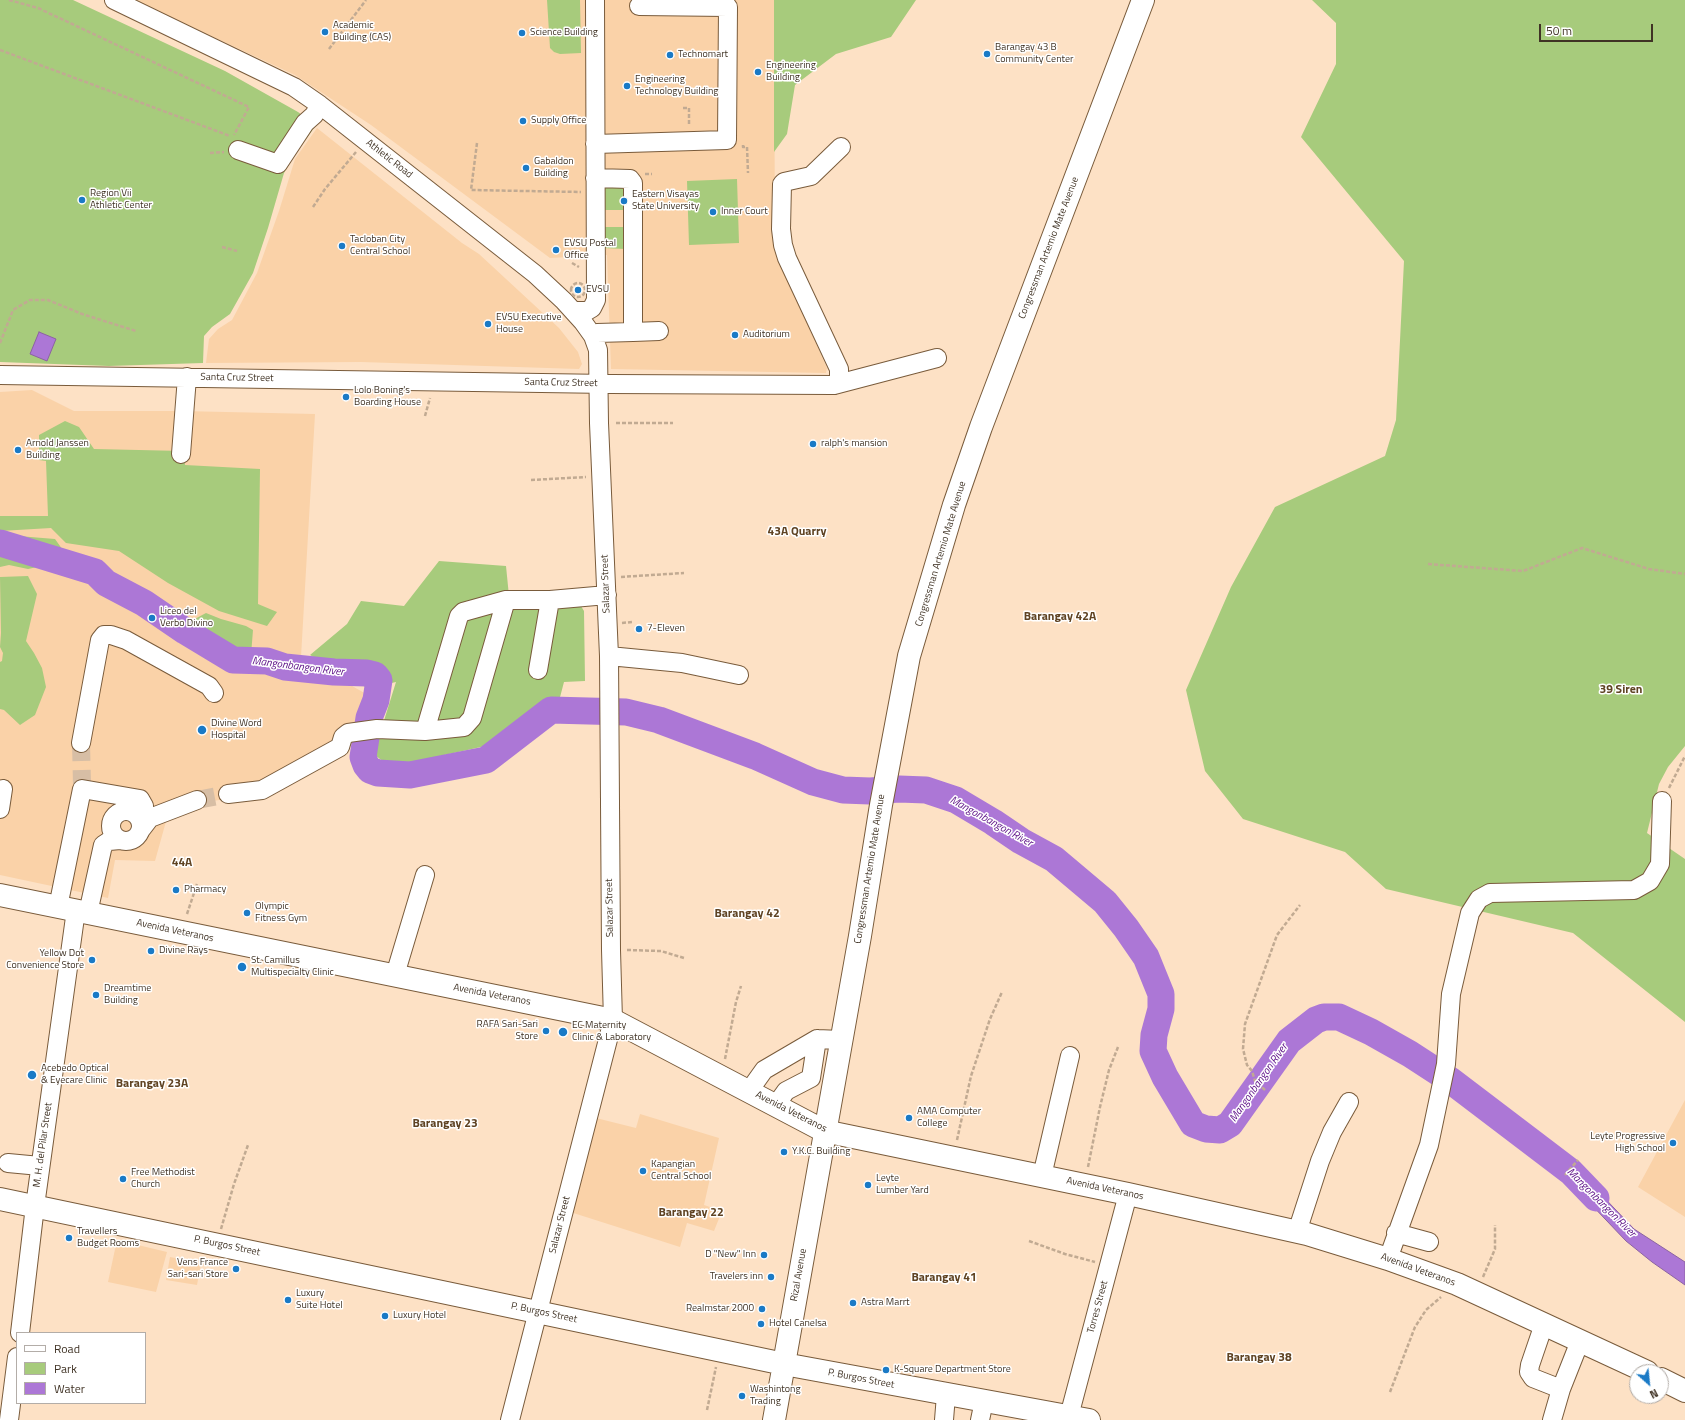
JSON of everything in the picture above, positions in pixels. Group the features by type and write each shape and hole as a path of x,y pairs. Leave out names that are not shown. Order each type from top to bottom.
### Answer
{"main road":[{"name":"Congressman Artemio Mate Avenue","path":"824,1131 881,805 909,656 954,505 998,383 1142,0"},
{"name":"Avenida Veteranos","path":"0,895 613,1020 824,1131 1128,1194 1297,1232 1388,1259 1466,1288 1630,1364"},
{"path":"804,1120 815,1143 818,1166"},
{"name":"Rizal Avenue","path":"774,1420 824,1131"},
{"name":"P. Burgos Street","path":"0,1199 784,1364 946,1395 982,1411 1075,1419"},
{"path":"1669,1383 1685,1391"}],"street":[{"name":"Athletic Road","path":"114,0 294,87 320,105 480,230 535,274 574,311 589,328 598,342 598,383"},
{"path":"595,0 595,256 598,342 633,332 659,331"},
{"path":"595,144 727,140 728,3 639,6"},
{"path":"238,150 278,164 305,123 314,115 320,105"},
{"path":"834,385 839,379 839,369 788,258 783,245 780,229 782,184 784,182 811,176 841,147"},
{"path":"595,185 630,179 634,185 633,332"},
{"path":"574,311 584,312 595,304 596,299"},
{"name":"Santa Cruz Street","path":"0,375 834,385 937,358"},
{"path":"181,454 187,377"},
{"name":"Salazar Street","path":"510,1420 613,1020 608,732 609,656 598,383"},
{"path":"425,731 459,616 468,610 506,600 550,600 607,586"},
{"path":"228,794 262,790 340,748 343,738 348,733 377,729 425,731 464,727 472,718 506,600"},
{"path":"538,670 550,600"},
{"path":"81,743 100,640 104,635 111,635 126,640 209,686 214,693"},
{"path":"609,656 682,663 739,675"},
{"path":"82,786 140,799 144,806 138,835 130,841 109,841 103,845 74,910 82,786"},
{"path":"0,809 3,789"},
{"path":"140,826 150,818 197,800"},
{"path":"1388,1259 1396,1233 1429,1145 1446,1064 1451,994 1470,913 1479,900 1490,893 1634,890 1650,881 1660,864 1662,801"},
{"path":"120,840 113,834 110,824 115,815 124,811 134,814 140,826"},
{"path":"394,975 425,875"},
{"name":"M. H. del Pilar Street","path":"20,1332 40,1166 74,910"},
{"path":"749,1091 764,1070 817,1039 841,1040"},
{"path":"776,1105 786,1091 811,1078 817,1039"},
{"path":"1042,1176 1070,1056"},
{"path":"1297,1232 1320,1161 1332,1132 1348,1102"},
{"path":"8,1163 40,1166"},
{"name":"Torres Street","path":"1075,1419 1109,1266 1128,1194"},
{"path":"1396,1233 1429,1242"},
{"path":"1544,1324 1529,1372 1533,1378 1562,1389"},
{"path":"1552,1420 1580,1341"},
{"path":"9,1420 16,1365"},
{"path":"944,1420 946,1395"}],"path":[{"path":"0,50 230,136 232,139 249,107 38,8 9,0"},
{"path":"329,49 366,0"},
{"path":"683,108 689,108 689,141"},
{"path":"477,143 471,190 595,185"},
{"path":"743,147 748,147 748,173"},
{"path":"314,207 325,189 357,150"},
{"path":"222,247 237,251"},
{"path":"572,263 579,267"},
{"path":"0,342 13,310 30,300 48,300 82,314 136,331"},
{"path":"599,423 673,423"},
{"path":"531,480 602,476"},
{"path":"1428,564 1523,571 1582,548 1649,570 1685,574"},
{"path":"607,586 684,573"},
{"path":"1662,801 1685,756"},
{"path":"181,932 197,884"},
{"path":"1265,1090 1255,1081 1252,1071 1247,1064 1243,1049 1246,1024 1277,935 1300,905"},
{"path":"611,950 661,951 684,958"},
{"path":"718,1075 720,1074 725,1060 736,1002 741,986"},
{"path":"953,1158 971,1076 990,1019 1002,992"},
{"path":"1085,1185 1100,1107 1109,1070 1118,1047"},
{"path":"221,1245 221,1231 234,1184 248,1145"},
{"path":"1565,1175 1578,1160"},
{"path":"1390,1392 1416,1327 1426,1310 1466,1288 1495,1249 1495,1225"},
{"path":"1029,1241 1065,1254 1109,1266"},
{"path":"707,1410 719,1350"}],"shaded area":[{"name":"Eastern Visayas State University","path":"134,0 774,0 775,251 827,368 826,373 611,369 607,255 550,258 371,125 295,75"},
{"name":"Tacloban City Central School","path":"317,128 462,243 479,254 559,328 578,352 582,364 579,369 361,362 206,363 209,339 218,329 232,320 257,273 279,211 295,159"},
{"name":"Liceo del Verbo Divino","path":"32,390 74,411 182,411 315,414 301,657 375,699 354,743 255,795 170,807 155,861 115,860 108,898 0,875 0,392"},
{"name":"Leyte Progressive High School","path":"1685,1100 1685,1217 1638,1187"},
{"name":"Kapangian Central School","path":"640,1114 719,1138 704,1205 722,1211 714,1231 687,1223 680,1247 564,1210 588,1116 636,1128"},
{"path":"117,1240 167,1252 156,1292 108,1282"},
{"path":"170,1257 201,1263 197,1285 166,1280"}],"green space":[{"path":"0,0 73,0 225,71 298,112 316,125 284,173 253,273 230,314 212,327 204,336 203,363 109,366 0,362"},
{"path":"547,0 580,0 581,53 560,54 554,52 550,48"},
{"path":"774,0 916,0 891,37 836,54 795,85 787,134 774,152"},
{"path":"1312,0 1685,0 1685,746 1668,767 1659,784 1647,833 1685,859 1685,1022 1573,933 1386,889 1345,852 1243,819 1205,771 1186,690 1231,587 1275,507 1385,456 1396,420 1404,261 1301,137 1336,64 1336,23"},
{"name":"Inner Court","path":"737,179 739,243 689,245 687,181"},
{"path":"606,187 624,189 624,210 604,210 604,191"},
{"path":"604,227 625,227 625,249 603,248"},
{"path":"65,421 79,427 94,449 183,451 185,465 260,469 258,604 277,612 267,626 219,611 168,583 119,551 66,543 51,528 0,531 0,516 48,516 46,461 39,460 39,435"},
{"path":"6,535 55,539 70,560 28,569 9,565 0,567 0,537"},
{"path":"439,561 506,566 509,596 576,598 584,611 585,681 564,682 559,701 499,743 390,767 375,755 396,682 387,684 379,695 310,655 347,624 361,601 404,606"},
{"path":"28,576 37,594 26,641 42,668 46,687 35,715 20,725 4,710 0,709 0,662 2,661 3,653 0,647 0,577"},
{"path":"135,586 191,621 206,613 246,626 253,630 251,655 246,665 234,666 222,653 186,629 141,608 133,594"}],"water":[{"path":"39,332 56,339 47,361 30,354"},
{"path":"1575,1167 1634,1229 1685,1262 1685,1285 1652,1262 1626,1241 1566,1178"}],"waterway":[{"name":"Mangonbangon River","path":"0,543 95,572 106,583 144,603 185,631 233,660 267,661 285,667 334,672 367,673 375,675 379,680 376,700 369,718 363,757 370,770 378,773 410,775 486,760 551,710 626,712 659,720 755,756 813,782 843,790 926,790 956,800 1021,841 1054,859 1105,902 1126,928 1146,957 1161,994 1161,1009 1154,1035 1153,1051 1165,1077 1193,1124 1206,1129 1220,1130 1230,1124 1289,1041 1316,1020 1324,1017 1339,1017 1371,1032 1410,1054 1450,1080 1571,1172 1596,1198"}],"tunnel":[{"path":"81,743 82,784"},
{"path":"197,800 228,794"}],"place":[{"name":"Academic Building (CAS)","path":"325,32"},
{"name":"Science Building","path":"522,33"},
{"name":"Barangay 43 B Community Center","path":"987,54"},
{"name":"Technomart","path":"670,55"},
{"name":"Engineering Building","path":"758,72"},
{"name":"Engineering Technology Building","path":"627,86"},
{"name":"Supply Office","path":"523,121"},
{"name":"Gabaldon Building","path":"526,168"},
{"name":"Region Vii Athletic Center","path":"82,200"},
{"name":"Eastern Visayas State University","path":"624,201"},
{"name":"Inner Court","path":"713,212"},
{"name":"Tacloban City Central School","path":"342,246"},
{"name":"EVSU Postal Office","path":"556,250"},
{"name":"EVSU","path":"578,290"},
{"name":"EVSU Executive House","path":"488,324"},
{"name":"Auditorium","path":"735,335"},
{"name":"Lolo Boning's Boarding House","path":"346,397"},
{"name":"ralph's mansion","path":"813,444"},
{"name":"Arnold Janssen Building","path":"18,450"},
{"name":"Liceo del Verbo Divino","path":"152,618"},
{"name":"7-Eleven","path":"639,629"},
{"name":"Divine Word Hospital","path":"202,730"},
{"name":"Pharmacy","path":"176,890"},
{"name":"Olympic Fitness Gym","path":"247,913"},
{"name":"Divine Rays","path":"151,951"},
{"name":"Yellow Dot Convenience Store","path":"92,960"},
{"name":"St. Camillus Multispecialty Clinic","path":"242,967"},
{"name":"Dreamtime Building","path":"96,995"},
{"name":"RAFA Sari-Sari Store","path":"546,1031"},
{"name":"EC Maternity Clinic & Laboratory","path":"563,1032"},
{"name":"Acebedo Optical & Eyecare Clinic","path":"32,1075"},
{"name":"AMA Computer College","path":"909,1118"},
{"name":"Leyte Progressive High School","path":"1673,1143"},
{"name":"Y.K.C. Building","path":"784,1152"},
{"name":"Kapangian Central School","path":"643,1171"},
{"name":"Free Methodist Church","path":"123,1179"},
{"name":"Leyte Lumber Yard","path":"868,1185"},
{"name":"Travellers Budget Rooms","path":"69,1238"},
{"name":"D \"New\" Inn","path":"764,1255"},
{"name":"Vens France Sari-sari Store","path":"236,1269"},
{"name":"Travelers inn","path":"771,1277"},
{"name":"Luxury Suite Hotel","path":"288,1300"},
{"name":"Astra Marrt","path":"853,1303"},
{"name":"Realmstar 2000","path":"762,1309"},
{"name":"Luxury Hotel","path":"385,1316"},
{"name":"Hotel Canelsa","path":"761,1324"},
{"name":"K-Square Department Store","path":"886,1370"},
{"name":"Washintong Trading","path":"742,1396"}],"district":[{"name":"43A Quarry","path":"797,532"},
{"name":"Barangay 42A","path":"1060,617"},
{"name":"39 Siren","path":"1621,690"},
{"name":"44A","path":"182,863"},
{"name":"Barangay 42","path":"747,914"},
{"name":"Barangay 23A","path":"152,1084"},
{"name":"Barangay 23","path":"445,1124"},
{"name":"Barangay 22","path":"691,1213"},
{"name":"Barangay 41","path":"944,1278"},
{"name":"Barangay 38","path":"1259,1358"}]}
